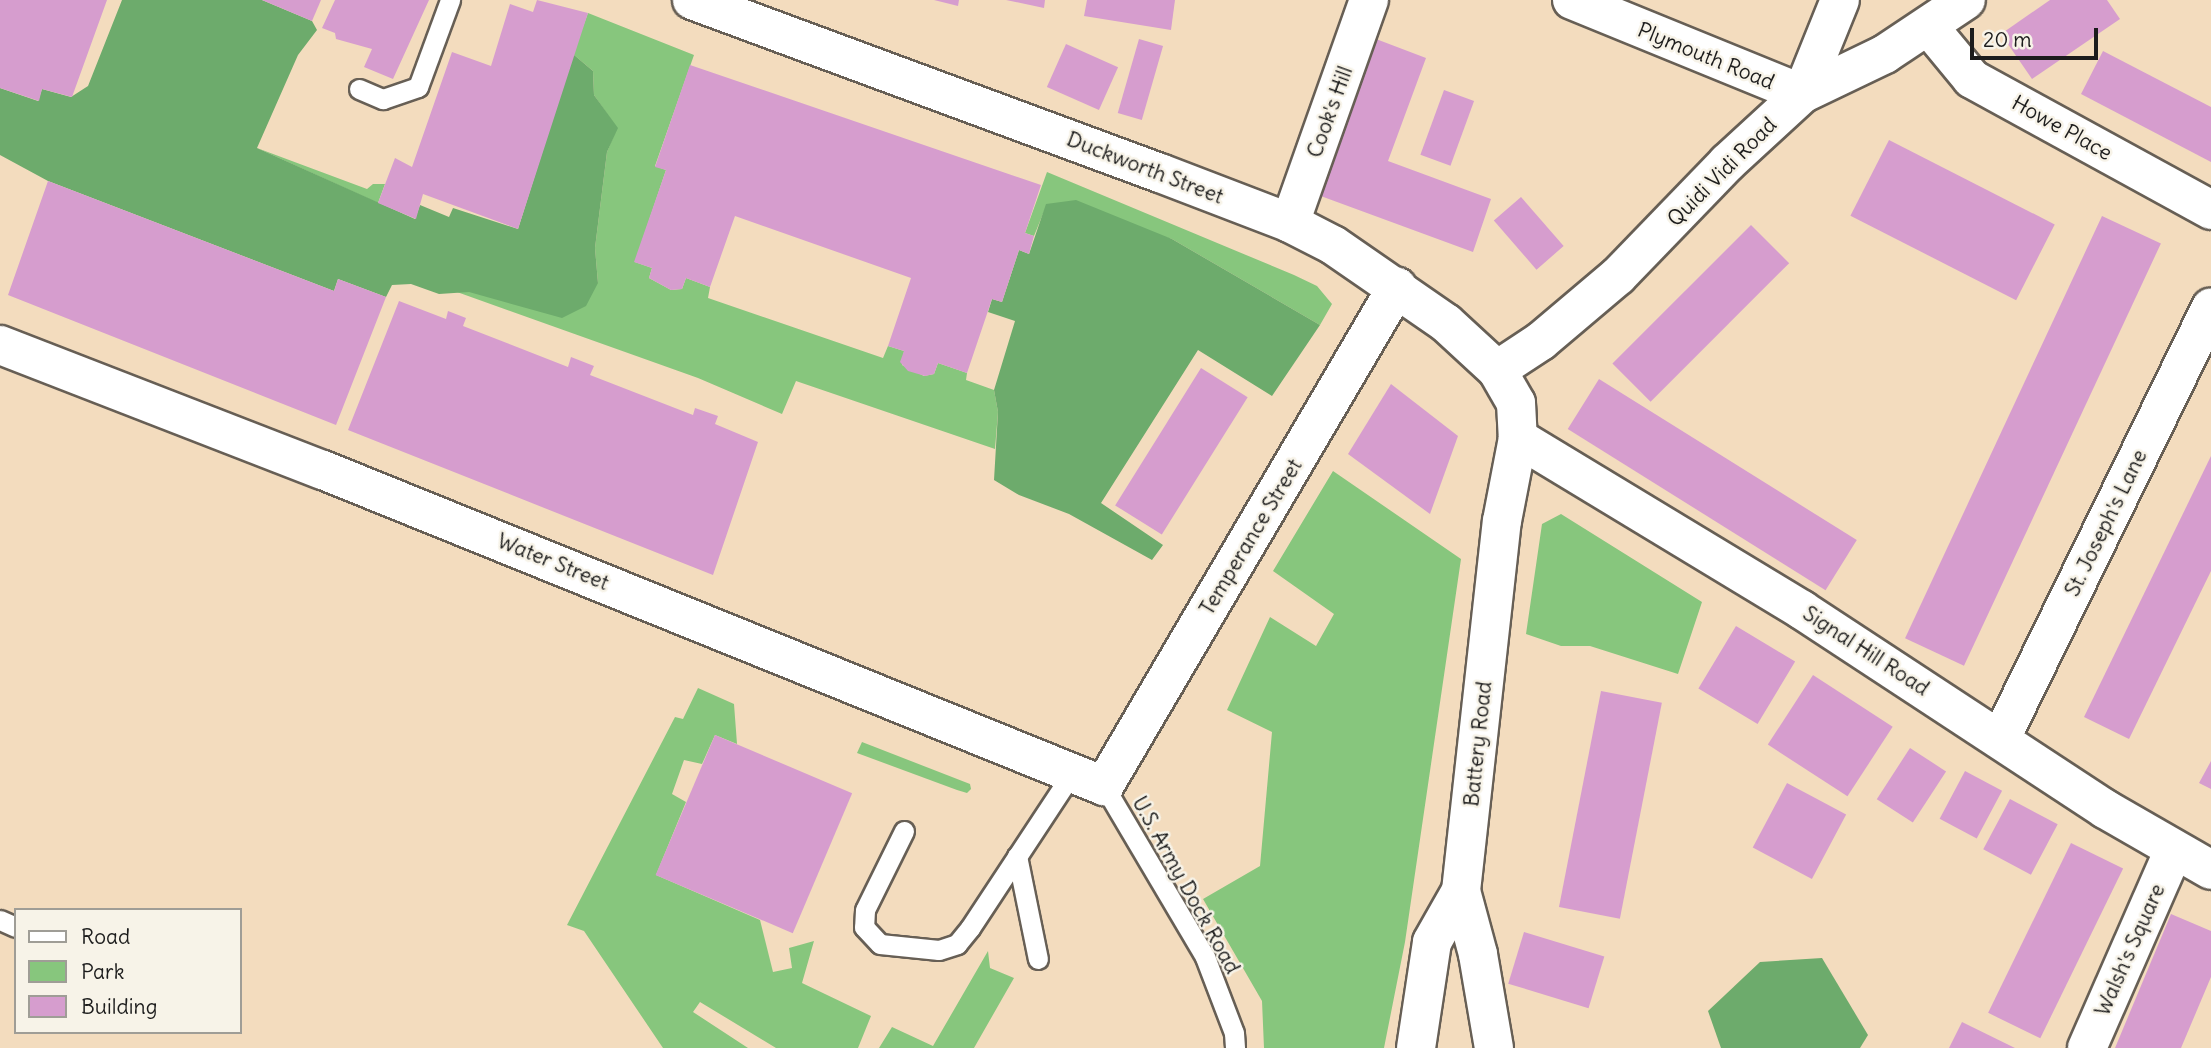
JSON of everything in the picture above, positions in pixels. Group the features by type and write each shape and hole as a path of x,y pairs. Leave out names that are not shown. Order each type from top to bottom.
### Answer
{"street":[{"name":"Duckworth Street","path":"692,0 1290,223 1333,245 1446,323 1497,370 1516,403 1518,438"},
{"name":"Cook's Hill","path":"1290,223 1369,0"},
{"name":"Plymouth Road","path":"1572,0 1802,94"},
{"path":"1802,94 1840,0"},
{"name":"Quidi Vidi Road","path":"1497,370 1541,341 1618,276 1727,163 1802,94 1885,54 1966,0"},
{"name":"Howe Place","path":"1928,27 1972,79 2211,210"},
{"name":"Temperance Street","path":"1088,779 1397,287"},
{"name":"St. Joseph's Lane","path":"2001,738 2211,307"},
{"name":"Water Street","path":"0,345 1088,779"},
{"name":"Signal Hill Road","path":"1518,438 1802,610 2173,852 2211,870"},
{"name":"Battery Road","path":"1494,1048 1478,954 1461,891 1502,521 1518,438"},
{"name":"Walsh's Square","path":"2087,1048 2173,852"},
{"path":"1416,1048 1432,942 1461,891"}],"lane":[{"path":"359,89 383,99 418,87 450,0"},
{"path":"904,831 865,910 864,927 870,938 891,947 939,950 957,944 1017,856 1088,779"},
{"name":"U.S. Army Dock Road","path":"1088,779 1206,957 1234,1033 1235,1048"},
{"path":"1017,856 1038,960"}],"green space":[{"path":"122,0 262,0 312,21 317,30 298,55 257,148 415,219 420,205 449,217 453,208 518,229 573,54 593,71 594,95 618,128 607,152 595,248 598,283 586,306 562,318 469,292 439,294 411,284 392,285 386,297 338,279 334,291 48,181 0,155 0,88 38,101 42,89 71,97 88,86"},
{"path":"588,13 694,55 655,166 666,170 635,262 652,268 649,278 671,290 682,289 686,278 710,287 708,298 883,358 888,346 904,351 902,365 924,376 934,374 938,363 967,373 966,380 994,390 998,412 995,449 796,381 782,414 698,378 457,292 598,283 595,248 607,152 617,128 594,95 593,71 573,54"},
{"path":"257,148 367,189 373,184 385,184 378,203"},
{"path":"1047,172 1294,275 1317,286 1332,304 1320,325 1172,239 1047,204 1034,236 1025,233"},
{"path":"1076,200 1172,239 1320,325 1272,396 1198,350 1101,503 1163,545 1152,560 1069,514 1019,495 994,480 998,412 994,390 1015,321 988,312 992,299 1002,302 1019,250 1029,254 1046,204"},
{"path":"1333,471 1461,559 1405,942 1384,1048 1264,1048 1262,1001 1203,899 1260,866 1272,732 1227,710 1270,617 1316,646 1334,614 1273,571"},
{"path":"1561,514 1702,602 1678,674 1590,646 1561,646 1526,634 1542,524"},
{"path":"698,688 734,704 737,744 715,735 702,764 684,760 672,794 686,802 656,875 760,920 773,972 792,968 789,948 814,941 802,983 871,1016 858,1048 776,1048 700,1002 693,1012 748,1048 663,1048 584,931 567,925 675,717 683,719"},
{"path":"862,742 970,784 971,789 967,793 957,790 857,753"},
{"path":"988,951 990,968 1014,978 974,1048 879,1048 892,1027 933,1046"},
{"path":"1822,958 1868,1035 1860,1048 1721,1048 1708,1011 1760,962"}],"building":[{"path":"0,0 107,0 72,97 42,89 39,101 0,88"},
{"path":"262,0 321,0 312,21"},
{"path":"335,0 429,0 393,79 364,67 372,49 336,39 335,33 322,28"},
{"path":"537,0 588,13 518,229 423,194 416,219 378,203 395,158 412,167 452,52 491,66 510,4 533,12"},
{"path":"934,0 959,0 958,6"},
{"path":"1006,0 1045,0 1044,8"},
{"path":"1087,0 1175,0 1171,30 1084,16"},
{"path":"2050,0 2107,0 2120,19 2032,79 2001,34"},
{"path":"1139,39 1163,46 1142,120 1118,113"},
{"path":"1376,39 1426,58 1388,161 1491,199 1473,252 1318,195"},
{"path":"1066,44 1118,67 1099,110 1047,87"},
{"path":"2103,51 2211,107 2211,162 2081,94"},
{"path":"690,65 1041,185 1025,233 1034,236 1029,254 1019,250 1002,302 992,299 967,373 938,363 934,374 925,376 908,371 900,362 904,351 888,346 911,278 735,216 710,287 686,278 682,289 671,290 649,278 652,268 634,262 666,170 655,167"},
{"path":"1444,90 1474,101 1450,166 1420,155"},
{"path":"1889,140 2055,224 2016,300 1850,216"},
{"path":"48,181 334,291 338,279 386,297 336,425 8,295"},
{"path":"1521,197 1564,246 1536,270 1494,221"},
{"path":"2102,216 2161,243 1964,666 1905,638"},
{"path":"1751,225 1789,263 1651,402 1612,364"},
{"path":"399,301 446,319 448,311 466,318 463,326 568,367 571,357 594,366 590,375 693,415 695,408 718,416 715,424 758,442 713,575 348,430"},
{"path":"1201,368 1248,397 1162,535 1115,505"},
{"path":"1599,379 1857,540 1826,590 1568,429"},
{"path":"1391,384 1458,436 1430,514 1348,454"},
{"path":"2211,456 2211,571 2129,739 2084,717"},
{"path":"1736,626 1795,662 1758,724 1698,689"},
{"path":"1813,675 1893,727 1847,796 1768,745"},
{"path":"1601,691 1662,703 1620,919 1559,907"},
{"path":"715,735 852,793 793,933 656,875"},
{"path":"1910,748 1946,771 1913,823 1877,799"},
{"path":"2211,761 2211,789 2199,783"},
{"path":"1965,771 2002,791 1977,838 1940,819"},
{"path":"1787,783 1846,814 1812,879 1753,847"},
{"path":"2010,799 2058,824 2031,875 1983,849"},
{"path":"2071,843 2123,868 2040,1038 1988,1013"},
{"path":"2171,914 2211,931 2211,977 2181,1048 2115,1048"},
{"path":"1524,932 1604,957 1589,1008 1508,984"},
{"path":"1962,1022 2015,1048 1949,1048"}]}
